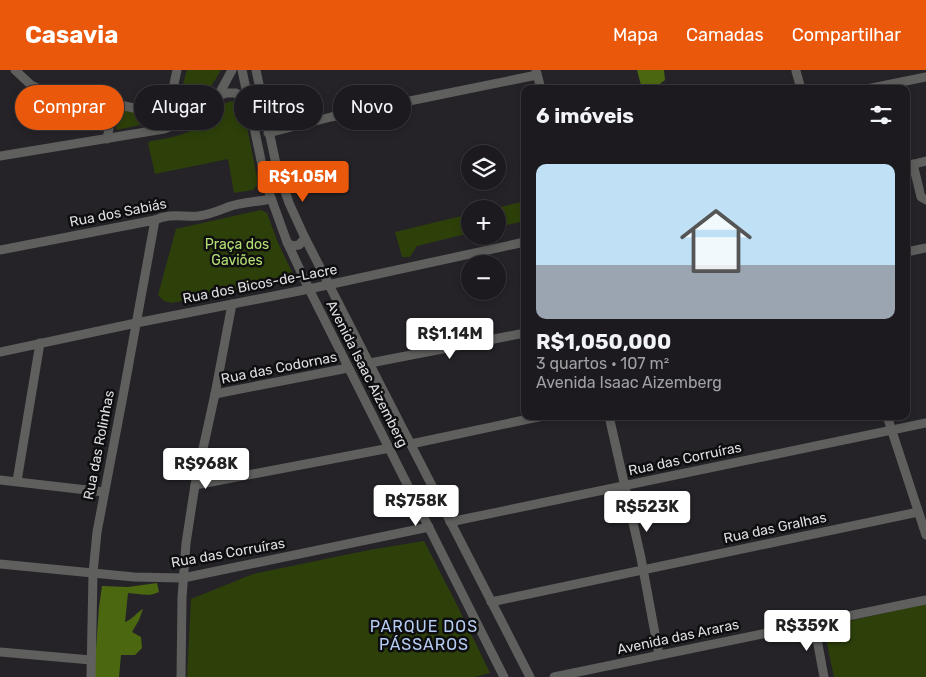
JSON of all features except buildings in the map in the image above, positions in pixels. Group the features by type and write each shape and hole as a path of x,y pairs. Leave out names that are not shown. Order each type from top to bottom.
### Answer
{"street":[{"path":"15,70 31,85"},
{"path":"173,85 177,70"},
{"path":"224,85 232,70"},
{"name":"Avenida Isaac Aizemberg","path":"242,70 246,85"},
{"name":"Avenida Isaac Aizemberg","path":"256,70 276,164 305,238 530,677"},
{"path":"796,71 800,85"},
{"path":"268,133 330,117 537,73"},
{"path":"887,85 926,77"},
{"path":"107,139 109,130"},
{"path":"0,156 158,130"},
{"name":"Avenida Isaac Aizemberg","path":"255,130 271,199 287,242 348,368 504,677"},
{"path":"926,161 910,165 921,197 926,200"},
{"name":"Rua dos Sabiás","path":"0,250 177,215 196,216 219,212 228,207 271,199"},
{"name":"Rua das Rolinhas","path":"90,677 93,573 97,532 124,396 154,220"},
{"path":"287,242 292,246 299,245 305,238"},
{"name":"Rua dos Bicos-de-Lacre","path":"0,352 329,285 521,243"},
{"path":"910,251 926,248"},
{"path":"181,677 183,578 186,543 195,485 232,304"},
{"path":"370,364 521,334"},
{"path":"17,481 40,343"},
{"name":"Rua das Codornas","path":"215,394 348,368"},
{"path":"412,444 524,420"},
{"path":"610,420 660,655"},
{"path":"888,420 926,535"},
{"name":"Rua das Corruíras","path":"450,522 926,423"},
{"path":"195,485 390,448"},
{"path":"0,480 104,492"},
{"name":"Rua das Gralhas","path":"491,602 918,512"},
{"name":"Rua das Corruíras","path":"0,564 134,577 183,578 429,527"},
{"name":"Avenida das Araras","path":"554,677 926,600"},
{"path":"814,622 824,677"},
{"path":"0,652 91,660"}],"green space":[{"path":"187,70 221,70 211,85 183,85"},
{"path":"637,70 664,70 665,80 658,85 641,85"},
{"path":"234,102 234,130 248,130 257,177 257,185 253,190 234,193 228,159 155,174 148,143 192,130 224,130 224,104"},
{"path":"124,109 134,111 134,126 124,128"},
{"path":"521,202 521,222 506,225 506,206"},
{"name":"Praça dos Gaviões","path":"261,210 267,213 278,243 292,272 288,277 280,281 172,303 164,301 158,295 176,229"},
{"path":"461,216 461,235 417,246 410,257 402,257 395,232"},
{"path":"424,541 490,673 475,677 187,677 191,599 253,574 369,550"},
{"path":"157,583 159,592 155,594 128,593 125,622 143,609 132,632 141,637 142,648 135,655 121,655 119,677 94,677 102,586 128,587"},
{"path":"926,604 926,677 834,677 825,634 827,626"}],"district":[{"name":"PARQUE DOS PÁSSAROS","path":"424,635"}]}
